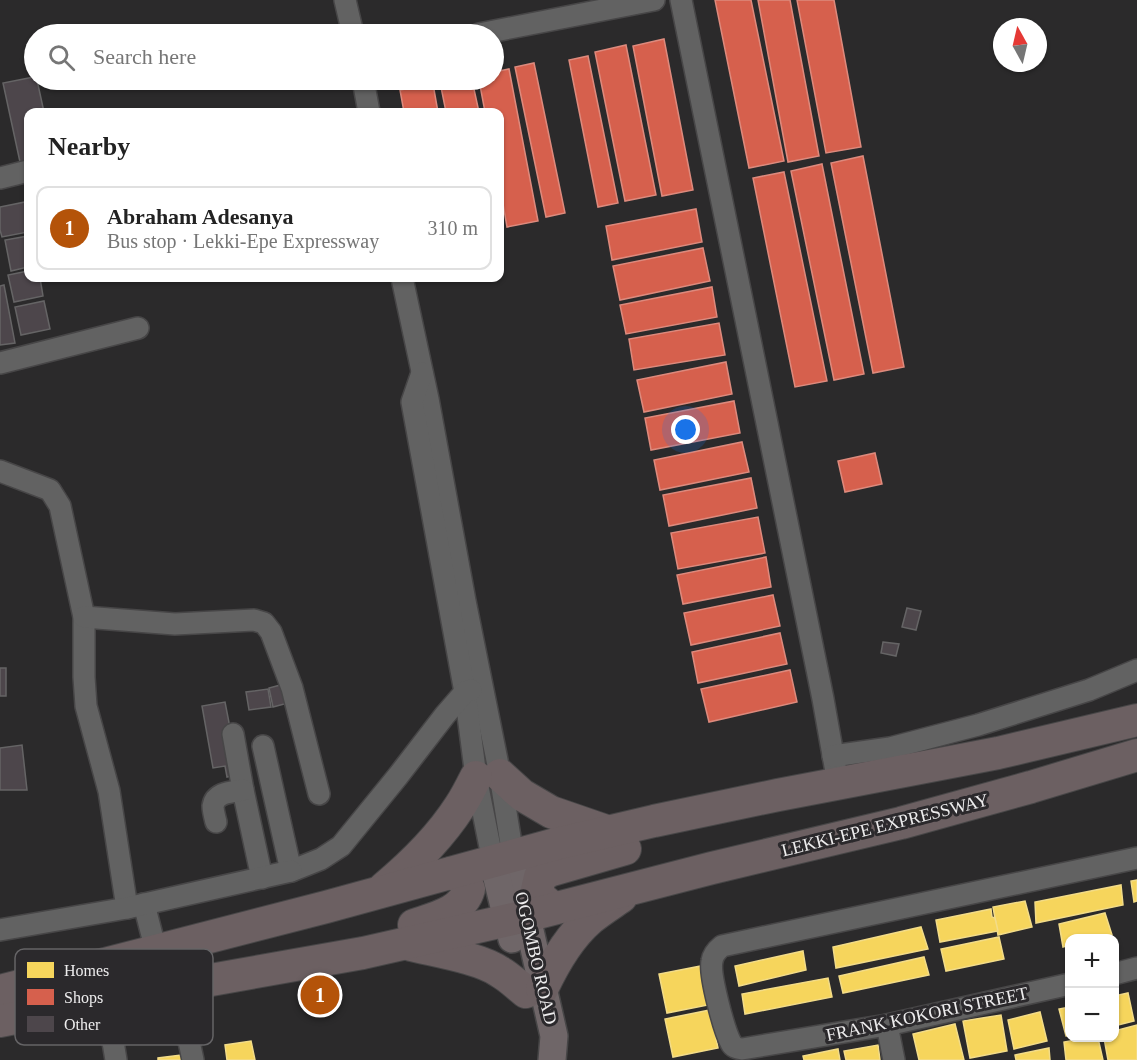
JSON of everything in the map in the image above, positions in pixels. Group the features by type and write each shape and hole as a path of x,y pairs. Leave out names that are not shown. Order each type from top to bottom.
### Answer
{"highway":[{"path":"164,949 830,775 998,753 1137,720"},
{"name":"LEKKI-EPE EXPRESSWAY","path":"247,974 363,953 529,915 901,823 1137,755"},
{"path":"529,915 542,899 537,890 540,878 549,871 725,823 830,775"},
{"path":"379,892 407,868 440,834 488,776 551,812 609,832"},
{"path":"213,980 247,974 257,963 398,930 447,913 464,902 469,889 464,878 451,873"},
{"path":"404,943 489,966 534,990 549,974 573,936 589,920 631,889"},
{"path":"0,991 15,987"},
{"path":"0,1021 15,1018"}],"main road":[{"name":"OGOMBO ROAD","path":"503,859 529,915 536,1037 552,1060"}],"street":[{"path":"345,0 351,24"},
{"path":"504,29 654,0"},
{"path":"681,0 823,699 830,775 890,748 969,728 1089,690 1137,670"},
{"path":"365,90 368,108"},
{"path":"0,178 24,172"},
{"path":"403,282 422,373 412,402 473,690 503,859"},
{"path":"0,363 138,328"},
{"path":"0,471 50,490 60,506 84,617 86,706 136,906 155,949"},
{"path":"84,617 176,624 254,620 264,623 271,632 292,688 320,794"},
{"path":"0,930 136,906 291,871 321,859 341,846 473,690"},
{"path":"233,734 262,878"},
{"path":"262,746 291,871"},
{"path":"216,822 213,806 217,798 223,793 243,790"},
{"name":"FRANK KOKORI STREET","path":"1065,985 887,1025 742,1050 735,1048 731,1043 720,1009 711,968 712,958 722,946 1137,858"},
{"path":"1119,973 1137,969"},
{"path":"887,1025 894,1060"},
{"path":"114,1045 116,1060"},
{"path":"190,1045 193,1060"}],"building: Homes":[{"path":"1137,880 1137,901 1134,902 1131,881"},
{"path":"1121,885 1123,905 1036,923 1035,902"},
{"path":"1025,901 1032,927 998,935 993,907"},
{"path":"991,909 998,931 940,942 936,920"},
{"path":"1105,913 1112,934 1065,934 1065,946 1063,947 1059,924"},
{"path":"921,927 928,949 836,968 833,947"},
{"path":"999,937 1004,959 946,971 941,949"},
{"path":"803,951 806,970 739,986 735,966"},
{"path":"924,957 929,975 843,993 839,976"},
{"path":"701,966 708,1005 667,1013 659,974"},
{"path":"828,978 832,997 745,1014 742,994"},
{"path":"1128,993 1134,1021 1119,1025 1119,995"},
{"path":"1065,1008 1065,1032 1059,1009"},
{"path":"710,1010 718,1048 673,1057 665,1019"},
{"path":"1040,1012 1047,1041 1014,1049 1008,1020"},
{"path":"1001,1015 1007,1051 970,1058 963,1021"},
{"path":"955,1024 964,1060 919,1060 913,1034"},
{"path":"1137,1025 1137,1060 1108,1060 1105,1042 1119,1042 1119,1030"},
{"path":"251,1041 255,1060 227,1060 225,1045"},
{"path":"1064,1042 1099,1042 1103,1060 1066,1060"},
{"path":"878,1045 880,1060 846,1060 844,1051"},
{"path":"1049,1048 1050,1060 1016,1060 1015,1055"},
{"path":"838,1049 840,1060 804,1060 803,1056"},
{"path":"189,1054 190,1060 158,1060 158,1058"}],"building: Shops":[{"path":"715,0 751,0 784,161 749,168"},
{"path":"758,0 790,0 819,156 788,162"},
{"path":"797,0 834,0 861,147 826,153"},
{"path":"664,39 693,190 662,196 633,46"},
{"path":"626,45 656,195 625,201 595,52"},
{"path":"588,56 618,203 598,207 569,60"},
{"path":"534,63 565,213 546,217 515,67"},
{"path":"509,69 538,221 507,227 504,210 504,108 484,108 481,90 504,90 504,70"},
{"path":"400,90 434,90 437,108 403,108"},
{"path":"442,90 474,90 478,108 445,108"},
{"path":"863,156 904,367 873,373 831,163"},
{"path":"822,164 864,374 834,380 791,171"},
{"path":"784,172 827,381 795,387 753,178"},
{"path":"696,209 702,242 612,260 606,226"},
{"path":"703,248 710,281 620,300 613,266"},
{"path":"712,287 717,317 626,334 620,305"},
{"path":"719,323 725,355 634,370 629,339"},
{"path":"726,362 732,394 644,412 637,380"},
{"path":"734,401 740,433 651,450 645,418"},
{"path":"742,442 749,472 660,490 654,460"},
{"path":"875,453 882,484 845,492 838,461"},
{"path":"751,478 757,508 669,526 663,495"},
{"path":"758,517 765,553 678,569 671,533"},
{"path":"766,557 771,587 683,604 677,575"},
{"path":"773,595 780,626 691,645 684,613"},
{"path":"780,633 787,664 698,683 692,652"},
{"path":"790,670 797,702 709,722 701,689"}],"building: Other":[{"path":"24,79 24,90 39,90 43,108 24,108 24,161 20,162 3,83"},
{"path":"24,202 24,233 2,237 0,207"},
{"path":"24,237 24,268 11,271 5,240"},
{"path":"24,272 24,282 41,282 43,296 14,302 8,275"},
{"path":"4,285 15,343 0,345 0,286"},
{"path":"44,301 50,329 21,335 15,307"},
{"path":"907,608 921,611 916,630 902,627"},
{"path":"883,642 899,644 896,656 881,653"},
{"path":"0,668 6,668 6,696 0,696"},
{"path":"284,684 288,703 273,707 269,688"},
{"path":"268,689 271,707 249,710 246,692"},
{"path":"225,702 239,774 227,777 225,766 213,768 202,706"},
{"path":"22,745 27,790 0,790 0,748"}],"place":[{"name":"Abraham Adesanya","path":"320,995"}]}
